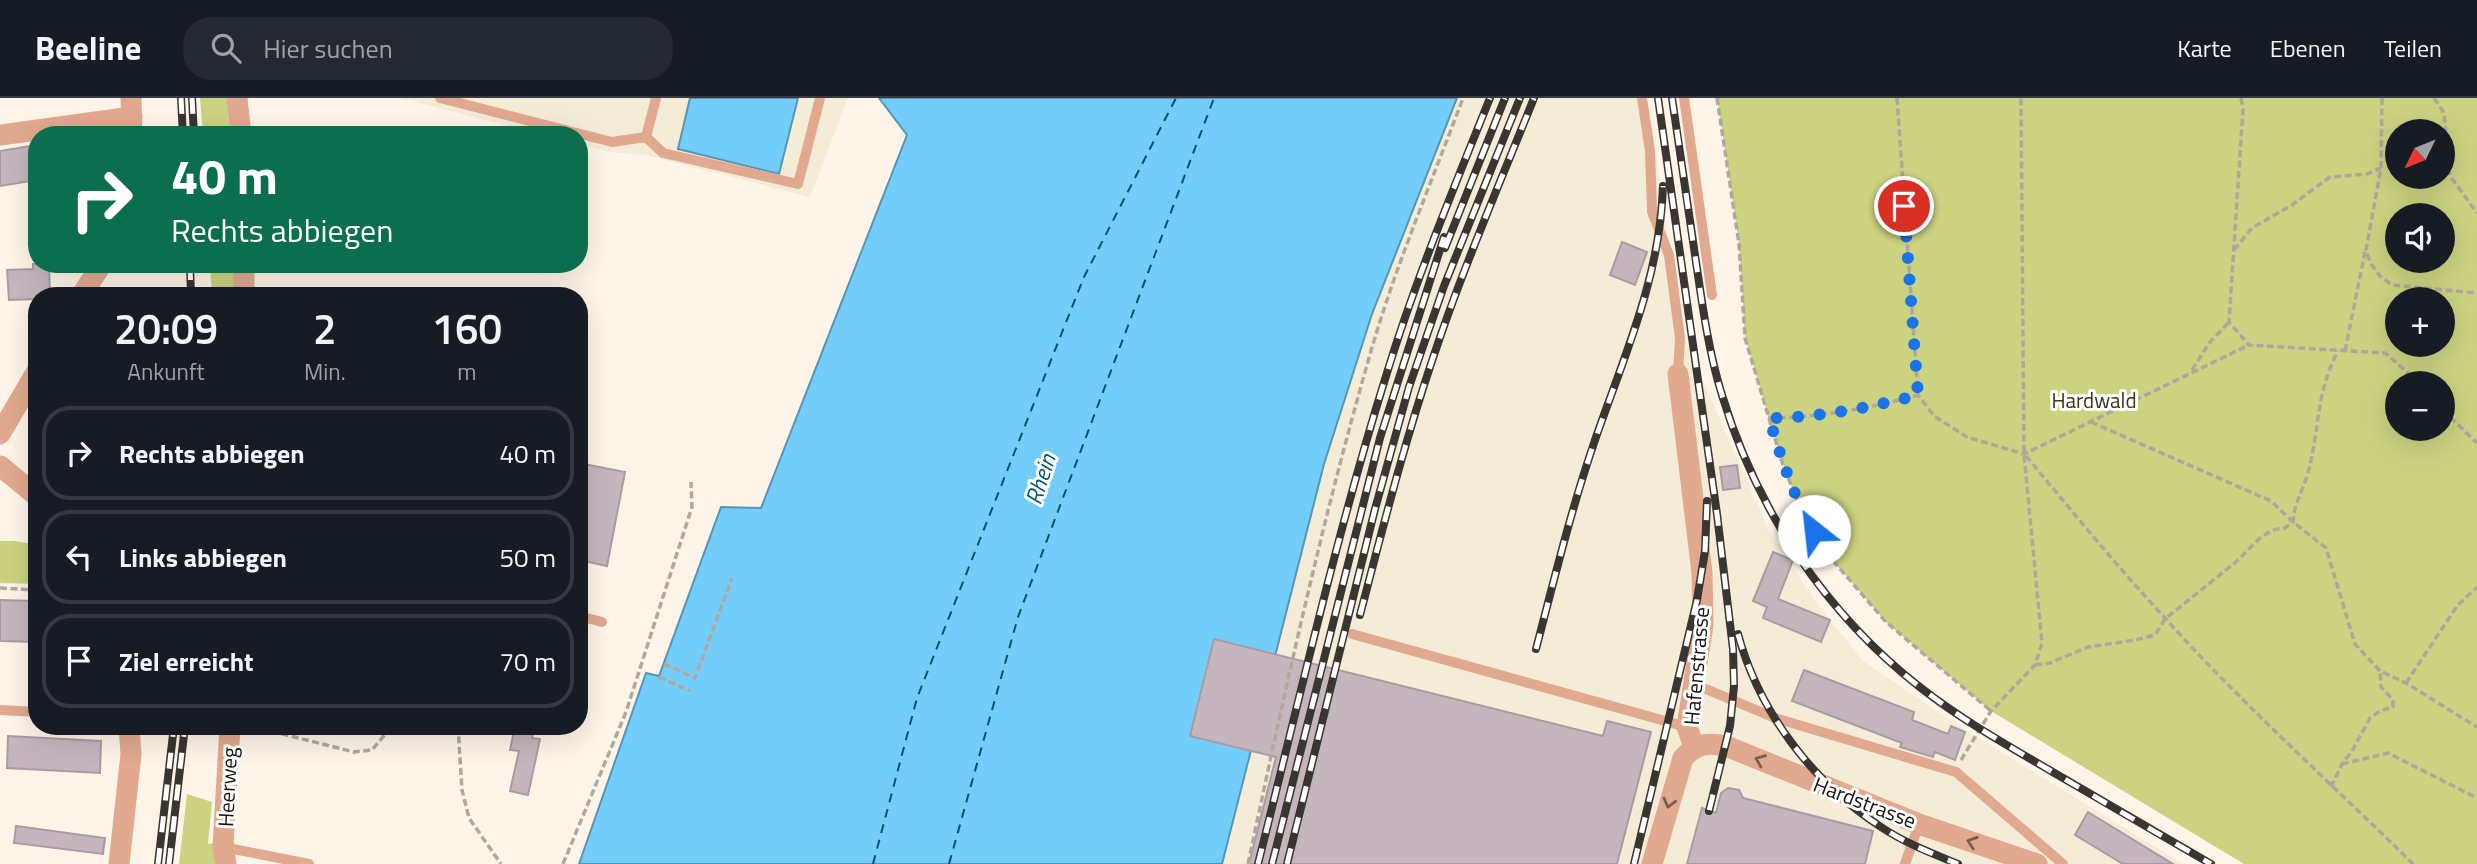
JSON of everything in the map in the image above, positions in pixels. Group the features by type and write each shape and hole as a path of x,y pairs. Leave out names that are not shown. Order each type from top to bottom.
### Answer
{"street":[{"path":"237,98 240,126"},
{"path":"66,126 132,117"},
{"path":"0,135 28,131"},
{"name":"Hafenstrasse","path":"1652,864 1678,768 1683,758 1695,747 1687,727 1703,625 1702,573 1678,374"},
{"path":"0,434 28,386"},
{"path":"0,466 28,489"},
{"path":"118,864 131,754 130,735"},
{"name":"Heerweg","path":"225,855 230,735"},
{"name":"Hardstrasse","path":"1695,747 1705,743 1726,746 1919,824 2037,864"}],"lane":[{"path":"440,98 549,126"},
{"path":"646,138 656,98"},
{"path":"588,136 612,142 646,138 663,153 798,184 820,98"},
{"path":"1642,98 1650,151 1652,212 1669,255 1680,338 1678,374"},
{"path":"1684,98 1712,295"},
{"path":"588,618 602,622"},
{"path":"1352,634 1687,727"},
{"path":"1694,684 1775,718 1956,772 2063,864"},
{"path":"0,710 28,712"},
{"path":"1905,864 1919,824"},
{"name":"Heerweg","path":"225,855 309,864"}],"path":[{"path":"1248,864 1301,619 1369,356 1393,283 1463,98"},
{"path":"1717,98 1739,244 1745,338 1782,462 1800,508 1828,555 1886,622 1991,711"},
{"path":"1897,98 1918,395 1934,416 1968,437 2024,454 2078,521 2165,619 2332,787 2413,864"},
{"path":"1963,756 1986,717 2035,665 2042,643 2024,454 2021,98"},
{"path":"2191,372 2210,342 2229,322 2243,109 2241,98"},
{"path":"2345,352 2381,168 2382,98"},
{"path":"2434,98 2444,113 2450,176 2477,213"},
{"path":"2232,251 2252,228 2292,205 2330,177 2367,174 2381,168"},
{"path":"2366,250 2380,276 2392,285 2477,293"},
{"path":"2229,322 2249,345"},
{"path":"2024,454 2249,345 2385,353 2406,371"},
{"path":"2035,665 2050,663 2088,648 2155,635 2165,619 2236,562 2259,539 2272,530 2285,528 2293,522 2295,503 2307,477 2326,373 2338,351"},
{"path":"1769,418 1878,406 1918,395"},
{"path":"2091,422 2271,501 2326,548 2356,645 2380,671 2406,683 2477,727"},
{"path":"2455,422 2477,443"},
{"path":"563,864 626,712 692,507 691,482"},
{"path":"664,664 695,678 732,578"},
{"path":"2406,683 2457,606 2477,587"},
{"path":"0,588 28,590"},
{"path":"2332,787 2342,764 2353,751 2370,718 2393,707 2393,699 2381,687 2380,671"},
{"path":"659,677 690,691"},
{"path":"287,735 354,752 372,750 384,735"},
{"path":"458,735 461,790 469,818 500,864"},
{"path":"2342,764 2388,753 2477,798"}],"shaded area":[{"path":"400,98 848,98 810,197 646,155 608,152 588,146 588,126 508,126"},
{"path":"1457,98 1647,98 1683,335 1770,533 1813,598 1862,660 1953,722 2183,864 1222,864 1324,464 1372,314"}],"green space":[{"path":"200,98 227,98 229,126 202,126"},
{"name":"Hardwald","path":"1717,98 2477,98 2477,864 2244,864 1991,711 1886,622 1828,555 1800,508 1782,462 1745,338 1739,244"},
{"path":"211,273 237,273 238,287 211,287"},
{"path":"0,541 28,543 28,584 0,583"},
{"path":"187,794 212,802 208,844 215,843 217,864 179,864"}],"water":[{"path":"690,98 798,98 779,174 678,149"},
{"name":"Rhein","path":"879,98 1457,98 1372,314 1324,464 1222,864 579,864 646,673 659,676 721,507 761,508 907,135"}],"building":[{"path":"28,146 28,181 0,186 0,151"},
{"path":"1622,242 1647,252 1635,285 1610,275"},
{"path":"28,269 28,273 49,273 50,287 28,287 28,299 9,300 7,270"},
{"path":"588,465 625,472 607,566 588,562"},
{"path":"1737,465 1740,488 1723,490 1720,467"},
{"path":"1773,552 1793,560 1778,599 1830,620 1821,642 1763,618 1767,607 1753,601"},
{"path":"0,600 28,601 28,642 0,641"},
{"path":"1214,639 1603,736 1607,721 1651,732 1617,864 1249,864 1276,757 1190,736"},
{"path":"1804,670 1914,712 1912,720 1948,734 1951,726 1965,732 1955,760 1935,752 1933,757 1900,747 1902,743 1792,701"},
{"path":"513,735 533,735 532,738 540,739 528,795 510,791 519,751 510,750"},
{"path":"8,736 101,741 100,773 7,768"},
{"path":"1728,788 1739,790 1743,798 1873,831 1865,864 1687,864 1702,808 1716,813 1721,793"},
{"path":"2088,812 2173,864 2123,864 2075,835"},
{"path":"16,826 105,838 103,854 14,843"}],"ferry route":[{"path":"873,864 917,698 1084,277 1176,98"},
{"path":"949,864 1018,617 1214,98"}],"railway":[{"path":"181,98 183,126"},
{"path":"192,98 194,126"},
{"path":"1258,864 1334,558 1386,376 1448,201 1490,98"},
{"path":"1445,248 1505,98"},
{"path":"1287,864 1375,509 1409,387 1444,286 1520,98"},
{"path":"1360,615 1423,387 1469,258 1534,98"},
{"path":"1658,98 1717,514 1733,649 1734,686 1730,726 1709,811"},
{"path":"1672,98 1703,308 1717,378 1754,479 1799,557 1855,627 1887,659 1937,700 2001,742 2211,864"},
{"path":"1536,649 1578,494 1648,285 1655,253 1663,186"},
{"path":"1272,864 1380,438 1444,237"},
{"path":"190,273 191,287"},
{"path":"1634,864 1697,600 1705,551 1707,501"},
{"path":"1738,634 1760,691 1775,718 1811,767 1856,809 1881,827 1909,843 1958,864"},
{"path":"158,864 173,735"},
{"path":"169,864 184,735"}],"route":[{"path":"1814,531 1800,508 1769,418 1878,406 1918,395 1904,206"}]}
